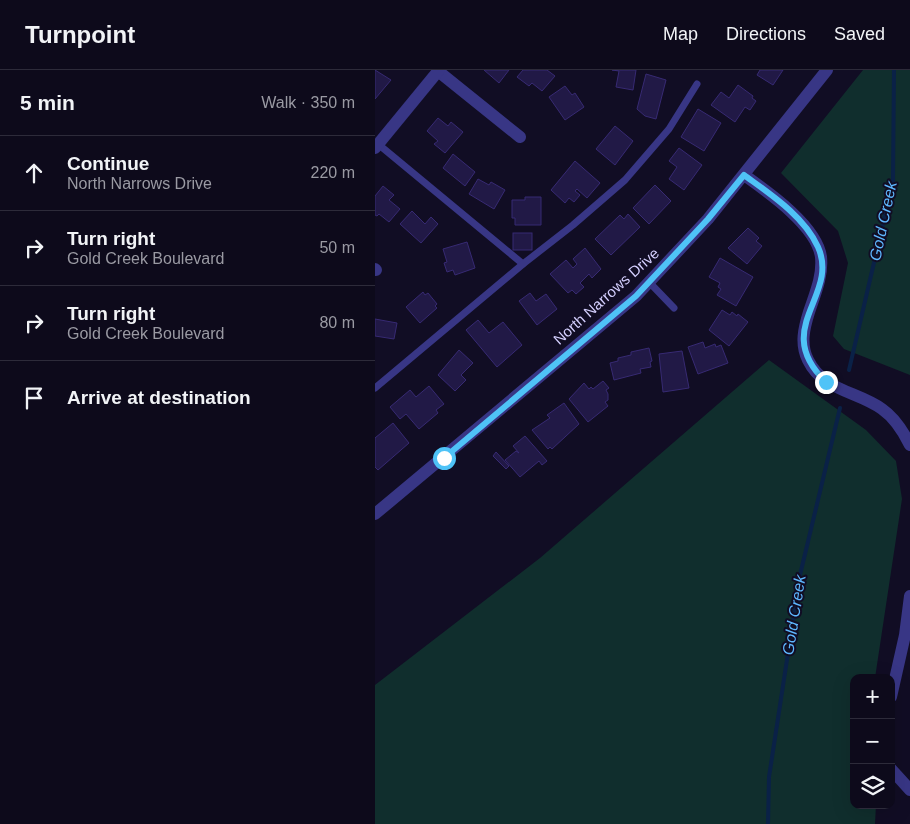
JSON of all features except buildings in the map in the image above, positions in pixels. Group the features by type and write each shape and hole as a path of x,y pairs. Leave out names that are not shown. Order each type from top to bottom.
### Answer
{"street":[{"name":"North Narrows Drive","path":"375,514 588,337 649,282 708,219 827,70"},
{"path":"377,146 439,71 520,137"},
{"path":"744,175 798,220 811,234 821,254 821,274 804,327 804,351 808,361 826,382 883,410 902,429 910,445"},
{"path":"895,679 905,635 910,596"},
{"path":"895,773 910,790"}],"lane":[{"path":"375,388 625,180 669,129 697,84"},
{"path":"377,146 523,264"},
{"path":"649,282 674,308"}],"green space":[{"path":"863,70 910,70 910,375 844,349 833,336 848,263 838,231 781,173"},
{"path":"769,360 866,430 896,461 902,499 876,674 850,674 850,809 876,809 875,824 375,824 375,685 540,558"}],"waterway":[{"name":"Gold Creek","path":"849,370 893,181 894,70"},
{"name":"Gold Creek","path":"768,824 769,777 800,575 840,408"}],"route":[{"path":"444,458 636,296 708,219 744,175 764,189 798,220 811,234 821,254 821,274 804,327 803,341 808,361 817,374 826,382"}]}
